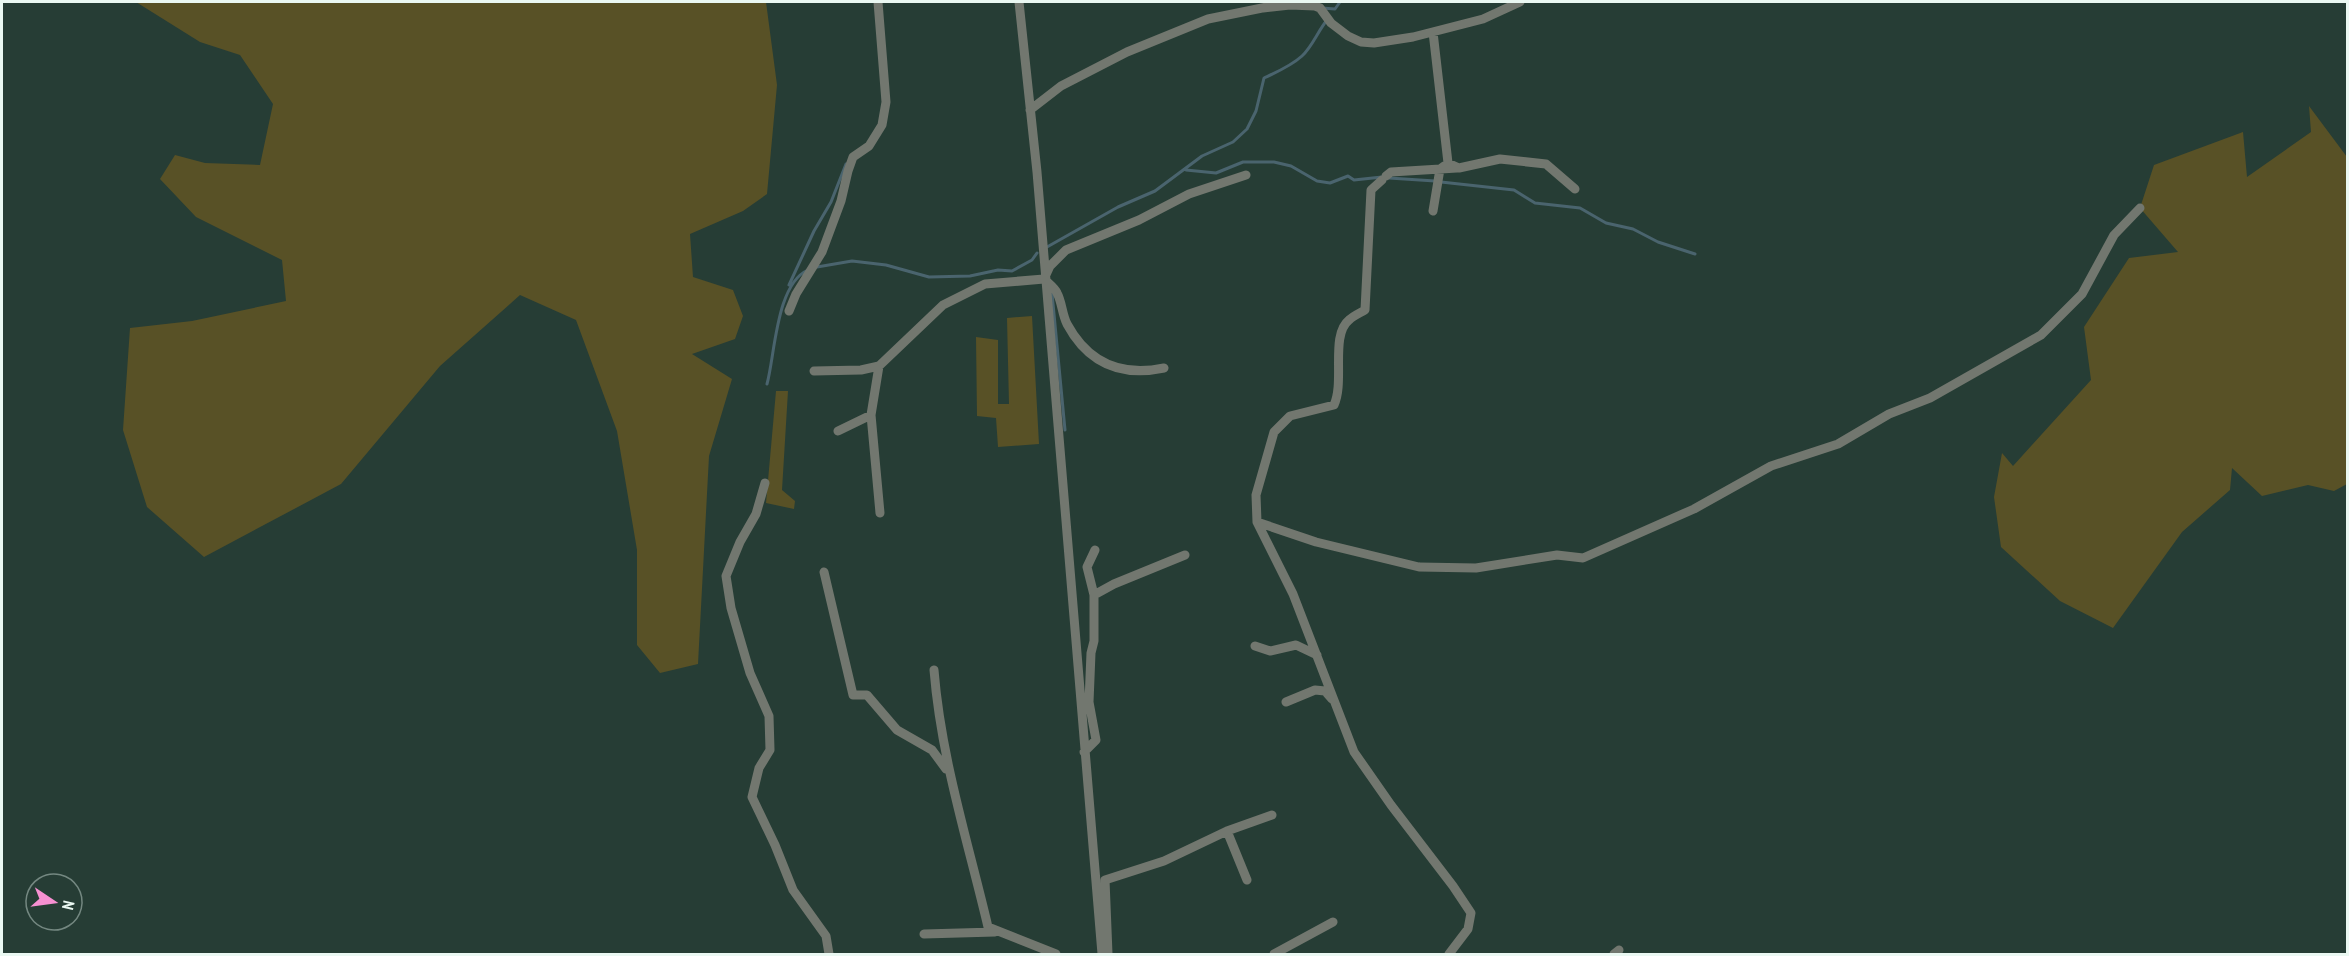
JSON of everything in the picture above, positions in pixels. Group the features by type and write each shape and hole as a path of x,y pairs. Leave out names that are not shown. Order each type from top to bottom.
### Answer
{"street":[{"path":"789,311 796,294 822,252 841,201 853,158 869,147 882,125 886,102 878,2"},
{"path":"1019,2 1102,954"},
{"path":"1263,8 1280,2"},
{"path":"1030,110 1061,86 1127,52 1208,19 1263,8 1290,5 1315,6 1320,8 1331,23 1361,42 1374,43 1433,32 1445,27 1483,19 1520,2"},
{"path":"1433,32 1448,163"},
{"path":"1449,954 1468,929 1471,913 1453,886 1390,805 1354,752 1293,594 1257,522 1256,495 1274,432 1290,416 1334,405 1339,394 1340,334 1347,320 1365,310 1371,190 1391,172 1459,168 1500,159 1546,164 1575,189"},
{"path":"1448,163 1459,168"},
{"path":"1432,212 1440,169 1448,163"},
{"path":"1044,279 1050,266 1066,250 1129,224 1188,194 1245,175"},
{"path":"1257,522 1316,542 1419,567 1476,568 1557,555 1583,558 1613,547 1694,509 1771,466 1838,444 1889,414 1930,398 2041,335 2082,294 2114,235 2140,208"},
{"path":"814,370 861,370 879,366 943,305 985,284 1044,279 1057,291 1066,321 1076,338 1095,358 1120,369 1143,372 1164,368"},
{"path":"879,366 871,414 880,513"},
{"path":"838,431 871,414"},
{"path":"765,483 756,514 740,542 726,576 731,608 750,673 769,716 770,750 759,768 752,797 793,890 826,936 829,954"},
{"path":"1084,752 1096,740 1089,702 1091,653 1094,641 1094,595 1087,567 1095,549"},
{"path":"1094,595 1114,584 1185,555"},
{"path":"824,572 853,694 867,695 897,730 932,750 941,759 950,776"},
{"path":"1255,646 1270,651 1296,645 1317,655"},
{"path":"934,670 937,710 950,776 988,927 1056,954"},
{"path":"1286,702 1315,690 1325,691 1335,703"},
{"path":"1108,954 1105,880 1164,861 1227,831 1272,815"},
{"path":"1227,831 1247,880"},
{"path":"1274,954 1333,922"},
{"path":"924,934 997,932"}],"shaded area":[{"path":"136,2 766,2 777,85 767,194 743,211 690,234 693,277 733,290 743,316 735,339 692,354 732,379 709,456 698,664 660,673 637,645 637,550 617,431 576,320 520,295 440,366 341,484 204,557 147,507 123,430 130,328 192,321 286,301 282,260 196,217 160,179 175,155 205,163 260,165 273,104 240,55 200,42"},
{"path":"2309,106 2347,157 2347,484 2334,491 2308,485 2262,496 2232,468 2230,490 2182,532 2113,628 2060,601 2001,547 1994,497 2002,453 2013,466 2091,380 2084,327 2129,258 2178,252 2140,208 2154,165 2243,132 2247,177 2311,132"},
{"path":"1032,316 1039,444 998,447 996,418 977,416 976,337 998,340 998,404 1009,404 1007,318"},
{"path":"776,391 788,391 782,490 795,501 794,509 766,503"}],"waterway":[{"path":"1322,8 1335,9 1340,2"},
{"path":"1047,247 1118,207 1155,191 1202,156 1233,142 1247,129 1256,111 1264,78 1289,66 1302,56 1327,20"},
{"path":"1186,170 1216,173 1243,162 1274,162 1291,166 1317,181 1330,183 1348,176 1354,180 1382,177"},
{"path":"789,285 814,231 831,202 846,164"},
{"path":"1389,178 1435,181"},
{"path":"1441,182 1514,190 1535,203 1580,208 1606,223 1633,229 1658,242 1695,254"},
{"path":"817,267 852,261 886,265 929,277 970,276 998,270 1012,271 1032,260 1037,253"},
{"path":"767,384 783,305 797,278 808,270"},
{"path":"1052,293 1065,430"}]}
